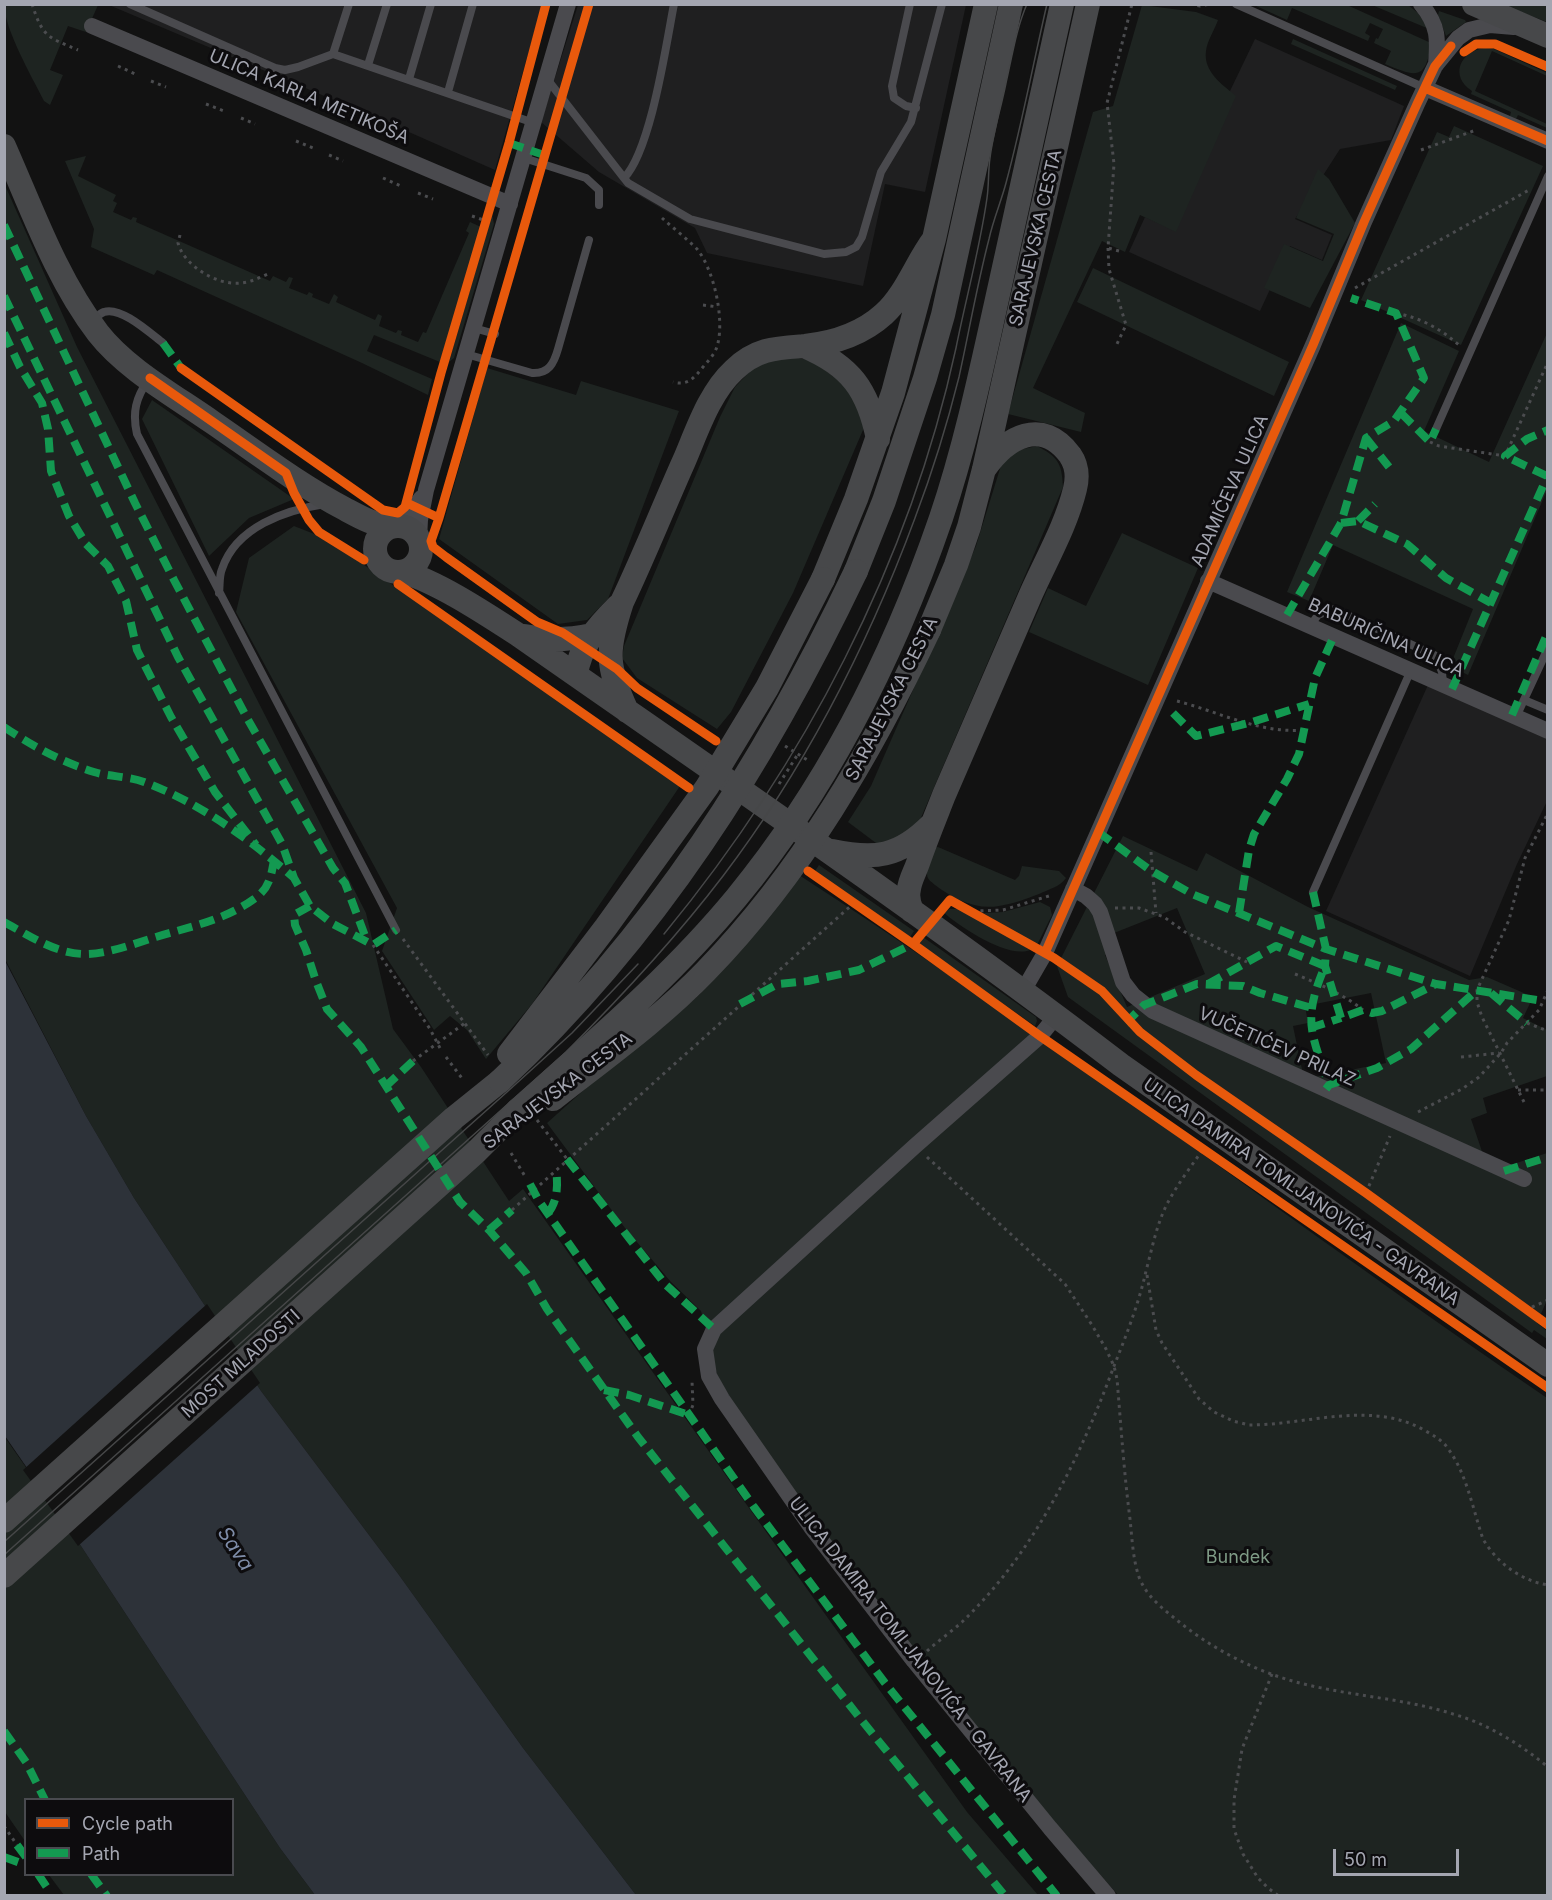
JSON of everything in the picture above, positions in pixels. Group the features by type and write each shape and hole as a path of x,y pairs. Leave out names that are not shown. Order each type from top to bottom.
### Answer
{"main road":[{"path":"4,1521 454,1118 548,1006 707,787 767,688 823,579 878,439 914,320 986,4"},
{"path":"495,1070 578,1002 666,895 770,736 828,630 856,571 884,501 926,378 943,315 1011,4"},
{"name":"SARAJEVSKA CESTA","path":"526,1115 677,964 739,895 800,810 832,759 874,682 904,617 942,516 957,466 981,369 1062,4"},
{"name":"SARAJEVSKA CESTA","path":"476,1152 654,1019 707,971 791,869 847,786 890,709 928,630 956,565 969,527 1088,4"},
{"path":"1474,4 1539,33"},
{"path":"4,146 75,300 111,348 320,498 360,536 388,570 403,572 428,582 488,615"},
{"path":"576,675 579,657 602,638 622,602 708,407 726,379 741,364 761,353 788,346 804,346 838,340 856,333 884,315 903,290 921,256 934,239"},
{"path":"804,346 836,362 854,378 873,414 878,439"},
{"path":"912,911 909,903 909,887 932,824 1051,552 1075,491 1077,479 1077,469 1064,446 1042,435 1029,434 1014,439 995,454 984,469"},
{"path":"320,498 369,521 406,526 413,531 421,543 426,558 437,570 488,615"},
{"path":"377,558 376,543 384,530 395,526"},
{"path":"403,572 417,564 421,543"},
{"name":"ULICA DAMIRA TOMLJANOVIĆA - GAVRANA","path":"488,615 912,911 1057,1015 1122,1065 1548,1365"},
{"path":"517,634 552,640 602,638"},
{"path":"602,638 609,656 612,676 627,712"},
{"path":"824,849 850,855 884,855 907,846 932,824"},
{"name":"MOST MLADOSTI","path":"4,1576 476,1152"}],"street":[{"path":"421,543 420,520 426,490 568,4"},
{"name":"ADAMIČEVA ULICA","path":"1421,4 1437,32 1436,66"},
{"name":"ADAMIČEVA ULICA","path":"1023,991 1045,953 1313,345 1364,222 1436,66 1458,38 1469,30 1490,25 1504,25 1539,33"},
{"name":"ULICA KARLA METIKOŠA","path":"92,26 510,204"},
{"path":"1425,88 1548,141"},
{"path":"395,526 408,518 426,490"},
{"name":"BABURIČINA ULICA","path":"1208,581 1548,731"},
{"name":"VUČETIĆEV PRILAZ","path":"1073,889 1095,904 1100,912 1124,982 1144,1005 1164,1017 1524,1179"},
{"name":"ULICA DAMIRA TOMLJANOVIĆA - GAVRANA","path":"1057,1015 1040,1036 714,1329 705,1349 709,1376 722,1399 811,1527 914,1661 1108,1896"}],"lane":[{"path":"130,4 275,68 285,70 298,67 333,54 534,123"},
{"path":"333,54 349,4"},
{"path":"368,65 387,4"},
{"path":"409,79 431,4"},
{"path":"448,92 473,4"},
{"path":"624,178 631,170 640,150 656,95 674,4"},
{"path":"910,4 892,86 894,98 906,106 916,108"},
{"path":"547,79 628,183 690,219 824,254 846,252 856,247 862,237 881,172 912,122 942,4"},
{"path":"1236,4 1425,88"},
{"path":"524,158 586,178 599,190 599,204"},
{"path":"1436,429 1547,178"},
{"path":"466,354 532,373 547,370 553,364 558,349 589,240"},
{"path":"90,322 103,312 113,311 133,321 163,343"},
{"path":"474,328 495,334"},
{"path":"150,378 140,392 134,409 137,434 396,930"},
{"path":"219,593 221,571 241,538 260,525 320,498"},
{"path":"1310,626 1318,615 1334,609 1436,656 1442,672 1443,684"},
{"path":"1516,717 1548,648"},
{"path":"1313,892 1411,670"},
{"path":"1524,700 1548,710"}],"path":[{"path":"32,4 44,33 78,50"},
{"path":"1117,344 1126,325 1108,269 1114,164 1107,104 1132,4"},
{"path":"1190,4 1200,6 1210,4"},
{"path":"118,66 135,74"},
{"path":"151,81 166,87"},
{"path":"207,104 224,111"},
{"path":"241,118 255,124"},
{"path":"1421,150 1476,130"},
{"path":"296,141 313,148"},
{"path":"329,155 343,161"},
{"path":"383,178 401,186"},
{"path":"1355,288 1547,178"},
{"path":"418,193 432,199"},
{"path":"472,216 486,221"},
{"path":"660,216 698,251 709,271 718,307 719,334 714,354 694,379 680,384 673,382"},
{"path":"180,235 178,243 186,259 201,271 217,279 242,283 268,274"},
{"path":"1108,248 1119,251"},
{"path":"703,305 718,307"},
{"path":"1396,313 1417,317 1446,334 1469,354"},
{"path":"1430,442 1439,446 1505,456 1548,362"},
{"path":"1178,701 1270,730 1288,732 1304,730"},
{"path":"783,749 785,746 811,762 810,764"},
{"path":"778,784 798,754"},
{"path":"1524,1102 1476,1002 1477,990 1509,920 1525,858 1548,813"},
{"path":"1151,852 1156,914"},
{"path":"973,911 1003,910 1073,889"},
{"path":"512,1210 567,1159 858,905 844,897"},
{"path":"1110,908 1140,908 1164,917 1185,932 1247,962"},
{"path":"973,911 991,922"},
{"path":"396,930 465,1023 495,1070"},
{"path":"373,945 441,1050"},
{"path":"1295,974 1333,991 1363,1010"},
{"path":"1366,1193 1395,1122 1462,1089 1479,1077 1507,1043 1539,1010 1548,990"},
{"path":"1543,1001 1548,998"},
{"path":"413,1061 465,1023"},
{"path":"1527,1023 1548,1031"},
{"path":"1461,1057 1501,1053"},
{"path":"446,1057 464,1081"},
{"path":"1518,1090 1548,1090"},
{"path":"526,1115 567,1159"},
{"path":"915,1146 1065,1284 1092,1325 1114,1366 1125,1482 1139,1577 1148,1594 1213,1647 1272,1674 1318,1686 1391,1698 1452,1713 1494,1731 1529,1752 1548,1767"},
{"path":"914,1661 961,1623 992,1590 1021,1551 1047,1510 1075,1459 1114,1366 1166,1206 1203,1149"},
{"path":"511,1153 526,1178"},
{"path":"1146,1272 1156,1330 1179,1369 1205,1406 1233,1421 1250,1425 1370,1415 1416,1425 1442,1440 1457,1463 1488,1548 1515,1573 1536,1583 1548,1585"},
{"path":"1525,1310 1548,1300"},
{"path":"1272,1674 1242,1749 1234,1800 1234,1829 1244,1854 1258,1878 1279,1896"},
{"path":"4,1826 17,1845"},
{"path":"4,1834 17,1845"}],"shaded area":[{"path":"109,5 542,5 495,170"},
{"path":"578,5 966,5 925,192 885,184 863,286 707,253 695,228 599,172 541,122"},
{"path":"1255,39 1404,106 1391,140 1340,149 1295,219 1332,235 1322,260 1290,246 1260,311 1129,252 1145,217 1165,226"},
{"path":"1428,685 1547,738 1547,801 1517,864 1470,976 1326,911"}],"green space":[{"path":"4,5 98,5 86,32 68,26 50,70 63,75 50,105 44,101 20,53 9,27"},
{"path":"1142,5 1196,12 1218,20 1208,43 1206,59 1215,77 1236,96 1176,232 1140,215 1125,252 1102,241 1033,388 1085,413 1081,432 1008,414 1093,112 1113,106"},
{"path":"1254,5 1347,5 1431,43 1429,55 1426,64 1418,73 1405,72 1385,64 1391,51 1374,43 1383,29 1370,23 1365,33 1370,36 1368,41 1292,8 1287,20"},
{"path":"1372,5 1408,5 1418,13 1429,29"},
{"path":"1503,5 1547,5 1547,22"},
{"path":"1439,11 1466,22 1446,36 1438,15"},
{"path":"1293,39 1397,86 1395,90 1291,44"},
{"path":"1485,48 1494,49 1547,73 1547,76 1492,51 1475,91 1547,124 1547,128 1518,115 1516,119 1510,116 1511,112 1471,94 1472,91 1461,78 1460,65 1469,54"},
{"path":"1454,126 1543,166 1461,345 1361,300 1437,132 1449,137"},
{"path":"86,156 78,176 116,195 113,201 117,203 113,212 131,220 133,217 137,218 136,222 270,281 273,276 286,282 289,277 293,278 289,288 307,295 309,292 313,294 312,297 329,304 334,294 338,297 336,302 375,320 378,314 382,316 379,326 396,333 398,330 402,331 401,335 418,342 423,332 426,333 469,233 466,231 470,222 481,227 440,362 374,335 367,351 432,379 428,395 157,270 154,275 91,247 94,229 65,161"},
{"path":"1318,169 1329,179 1355,223 1310,308 1264,288 1284,244 1323,261 1334,234 1296,218"},
{"path":"4,183 77,347 366,913 393,1029 421,1067 509,1201 523,1189 967,1812 1038,1895 636,1895 523,1748 399,1575 261,1391 134,1198 86,1116 5,959"},
{"path":"492,214 494,224 454,358 449,362"},
{"path":"1093,268 1289,362 1274,396 1077,302"},
{"path":"1401,323 1459,351 1424,431 1489,462 1547,333 1547,490 1468,675 1450,666 1473,609 1333,545 1309,601 1287,592"},
{"path":"778,355 812,360 855,393 866,423 793,593 731,712 717,729 637,678 622,658 624,646 720,417 735,387 756,365"},
{"path":"487,368 576,395 581,381 679,411 608,599 587,620 558,624 439,539"},
{"path":"152,400 294,499 249,518 209,556 142,419"},
{"path":"1037,446 1058,462 1063,487 917,827 880,846 848,822 871,786 976,546 1003,459 1019,450"},
{"path":"294,526 327,539 680,786 532,1004 486,1059 467,1030 450,1016 434,1030 382,951 397,908 236,612 249,558"},
{"path":"1122,533 1198,568 1148,685 1029,632 1048,588 1086,606"},
{"path":"1123,836 1197,871 1206,853 1308,907 1469,980 1487,977 1533,997 1523,1018 1547,1030 1547,1076 1483,1098 1487,1113 1471,1119 1489,1172 1547,1153 1547,1300 1537,1323 1547,1331 1547,1339 1534,1330 1532,1333 1068,997 1057,966","holes":["1177,908 1205,974 1127,1007 1105,955 1120,948 1114,933","1371,993 1386,1063 1304,1079 1293,1026 1308,1023 1305,1006"]},
{"path":"938,847 1015,880 1022,866 1059,871 1066,878 1054,888 1014,903 990,907 973,905 950,895 935,885 927,876 928,861 933,848"},
{"path":"819,865 914,931 910,937 815,871"},
{"name":"Bundek","path":"799,875 989,1002 1547,1398 1547,1895 1118,1895 1055,1823 845,1564 740,1416 717,1375 701,1311 671,1282 625,1228 547,1123 623,1055 661,1029 700,994"},
{"path":"1040,902 1050,907 1052,915 1037,945 983,913 1003,912"},
{"path":"950,909 970,912 1030,950 1021,952 1010,950 985,940 943,912"},
{"path":"923,937 1036,1017 1035,1026 918,944"},
{"path":"4,1436 81,1546 280,1848 315,1895 64,1895 50,1876 234,1876 234,1798 24,1798 24,1840 5,1812"}],"water":[{"name":"Sava","path":"4,959 86,1116 134,1198 261,1391 399,1575 523,1748 636,1895 315,1895 280,1848 81,1546 5,1436"}],"pier":[{"path":"207,1304 260,1383 78,1546 23,1470"}],"tram line":[{"path":"664,934 715,869 762,801 806,731 845,658 880,584 910,507 936,428 977,254 988,193 993,139 1017,33 1027,4"},
{"path":"4,1555 566,1052 667,945 753,835 807,749 855,659 897,565 921,501 959,377 985,256 1012,161 1047,4"},
{"path":"4,1542 572,1033 638,964"}],"marked path":[{"path":"509,143 544,155"},
{"path":"4,225 135,503 174,580 247,718 333,868 345,883 367,941"},
{"path":"4,296 178,657 282,844 294,878 310,906 333,924 373,945 396,930"},
{"path":"1287,615 1341,523 1366,438 1394,421 1424,378 1396,313 1351,298"},
{"path":"4,333 20,367 42,403 48,429 51,471 69,516 86,544 108,566 126,601 137,650 171,717 215,792 256,845"},
{"path":"163,343 181,368"},
{"path":"1401,413 1430,442 1436,429"},
{"path":"1547,476 1505,456 1527,439 1548,430"},
{"path":"1366,438 1389,467"},
{"path":"1452,689 1548,475"},
{"path":"1358,521 1375,504"},
{"path":"1341,523 1358,521 1407,544 1446,578 1491,603"},
{"path":"1512,715 1548,632"},
{"path":"1239,913 1249,850 1254,834 1299,754 1315,678 1334,636"},
{"path":"1173,713 1196,736 1249,723 1309,704"},
{"path":"4,727 36,747 82,768 100,774 144,782 185,800 241,835 293,877"},
{"path":"1098,832 1150,870 1192,894 1326,949 1436,984 1543,1001"},
{"path":"4,922 63,951 94,954 112,950 206,922 243,906 266,887 274,860"},
{"path":"1313,892 1326,949 1325,966 1341,1018 1363,1010 1372,1013 1382,1011 1436,984"},
{"path":"310,906 294,915 295,925 327,1009 361,1047 460,1202 489,1230 526,1273 547,1309 638,1437 859,1717 1005,1896"},
{"path":"740,1004 778,984 808,981 859,970 913,944"},
{"path":"1208,984 1276,946 1325,966 1313,1000 1311,1014 1314,1039 1329,1085"},
{"path":"1132,1024 1129,1020 1144,1005 1197,984 1243,986 1312,1008"},
{"path":"1326,1089 1329,1085 1377,1068 1411,1049 1477,990"},
{"path":"1491,993 1527,1023"},
{"path":"1310,1028 1341,1018"},
{"path":"385,1087 413,1061"},
{"path":"1504,1171 1548,1157"},
{"path":"567,1159 665,1284 714,1329"},
{"path":"548,1213 554,1203 556,1169"},
{"path":"530,1184 539,1201 754,1507 885,1683 1057,1896"},
{"path":"489,1230 512,1210"},
{"path":"604,1390 629,1395 689,1415"},
{"path":"4,1731 26,1762 44,1798"},
{"path":"17,1845 24,1854"},
{"path":"4,1857 24,1864"},
{"path":"39,1876 50,1892"},
{"path":"92,1876 107,1896"}],"cycle path":[{"path":"181,368 383,510 398,513 405,507 441,373 509,143 546,4"},
{"path":"439,518 589,4"},
{"path":"1464,52 1476,44 1495,44 1548,67"},
{"path":"1045,953 1313,345 1364,222 1435,66 1451,46"},
{"path":"1425,88 1548,141"},
{"path":"150,378 286,473 309,520 319,532 364,560"},
{"path":"407,503 439,518 431,541 433,547 537,622 563,633 617,669 637,688 716,741"},
{"path":"398,584 689,788"},
{"path":"808,871 913,944"},
{"path":"1548,1325 1366,1193 1196,1075 1140,1032 1102,991 1054,958 950,900 913,944 1040,1036 1548,1388"}]}
